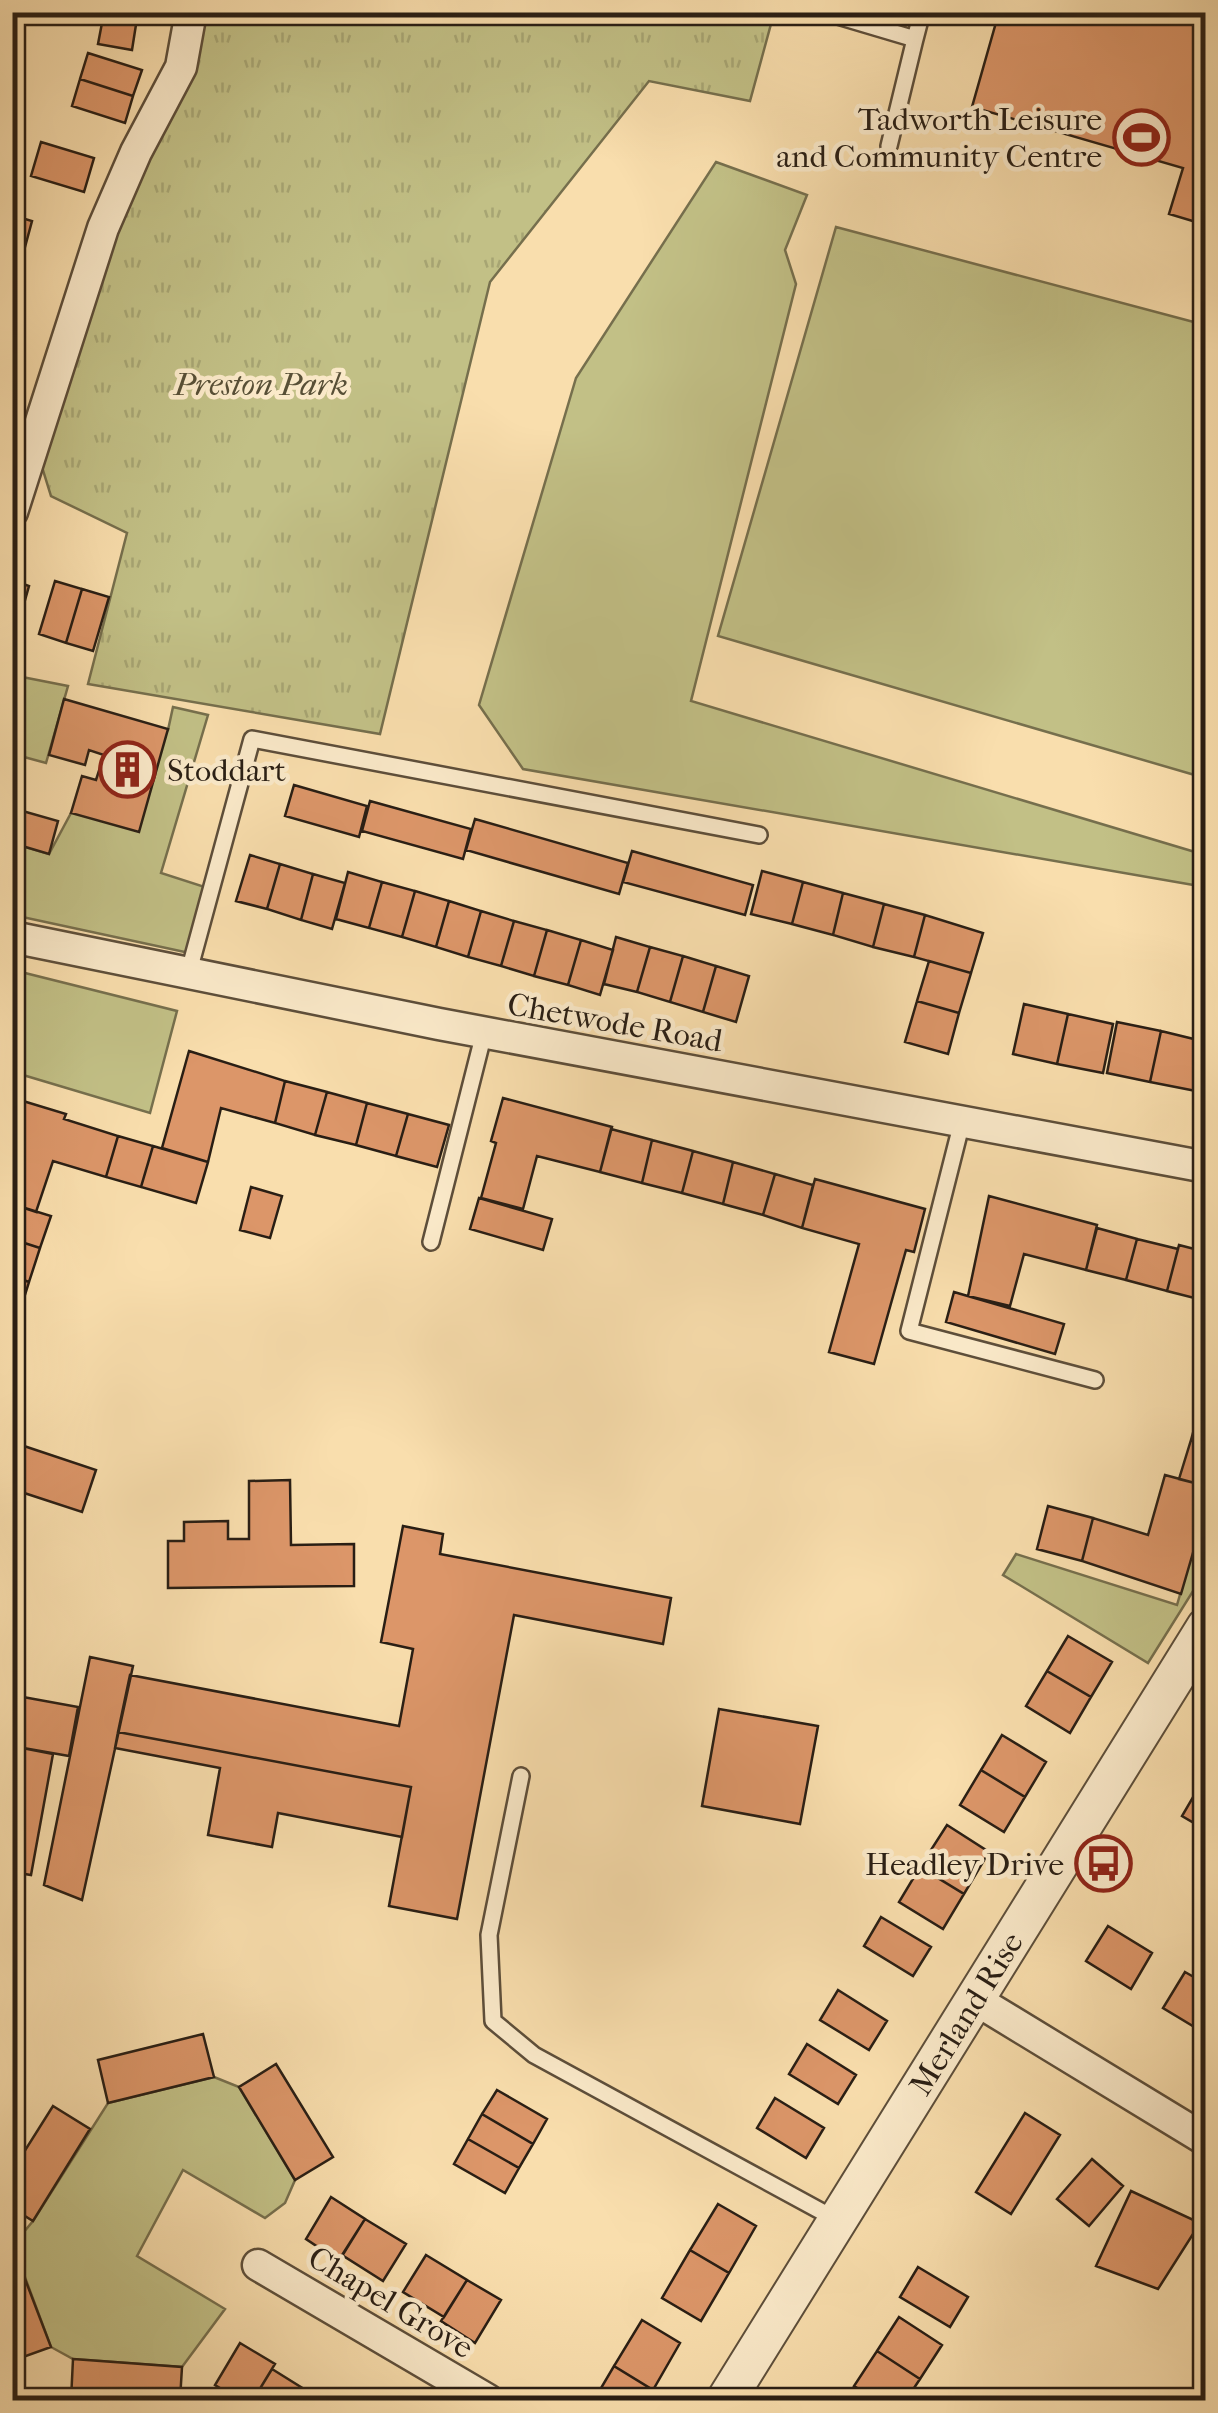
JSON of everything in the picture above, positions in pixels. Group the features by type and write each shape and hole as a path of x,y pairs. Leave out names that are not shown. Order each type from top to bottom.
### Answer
{"street":[{"path":"12,512 103,228 136,152 181,66 191,12"},
{"name":"Chetwode Road","path":"12,937 484,1033 1206,1166"},
{"name":"Merland Rise","path":"726,2400 1206,1627"},
{"path":"976,2000 1206,2140"},
{"name":"Chapel Grove","path":"258,2264 488,2400"}],"lane":[{"path":"824,12 915,39"},
{"path":"889,146 922,12"},
{"path":"189,971 252,740 758,835"},
{"path":"430,1242 484,1033"},
{"path":"962,1122 908,1331 1096,1380"},
{"path":"521,1776 489,1935 494,2021 534,2056 838,2221"}],"green space":[{"name":"Preston Park","path":"188,13 774,13 750,101 649,81 490,282 380,734 88,684 127,533 51,496 34,441"},
{"path":"716,162 807,195 785,250 796,284 691,701 1205,855 1205,887 523,769 479,705 576,378"},
{"path":"836,227 1205,325 1205,778 718,636"},
{"path":"12,675 68,686 46,763 13,754"},
{"path":"173,707 208,715 161,873 211,889 194,954 13,915 12,843 49,854 71,813 168,730"},
{"path":"13,970 177,1011 150,1113 13,1072"},
{"path":"1205,1508 1205,1572 1148,1663 1003,1575 1016,1554 1177,1605"},
{"path":"214,2077 239,2087 295,2180 285,2203 265,2218 183,2170 137,2256 225,2309 182,2367 73,2359 51,2347 13,2245 33,2221 108,2103"}],"building":[{"path":"96,12 138,12 132,50 98,44 102,23"},
{"name":"Tadworth Leisure and Community Centre","path":"999,12 1206,12 1206,225 1169,214 1183,168 972,107"},
{"path":"88,53 142,70 133,96 80,79"},
{"path":"80,79 133,96 125,123 72,106"},
{"path":"41,142 94,158 84,192 31,176"},
{"path":"12,215 32,221 25,247 12,244"},
{"path":"12,580 29,586 14,639 12,639"},
{"path":"55,581 82,589 66,643 39,634"},
{"path":"82,589 109,597 93,651 66,643"},
{"name":"Stoddart","path":"64,699 168,729 139,832 71,813 82,776 96,780 104,755 89,750 85,765 49,755"},
{"path":"294,785 367,806 359,837 285,816"},
{"path":"370,801 471,829 463,859 362,831"},
{"path":"12,808 58,821 49,854 12,843"},
{"path":"475,819 628,863 619,894 466,850"},
{"path":"632,851 753,885 745,915 623,882"},
{"path":"250,855 280,864 267,909 236,901"},
{"path":"280,864 313,874 301,920 267,909"},
{"path":"762,871 803,882 792,924 751,914"},
{"path":"348,872 382,882 369,928 336,919"},
{"path":"313,874 345,883 332,929 301,920"},
{"path":"382,882 415,891 402,937 369,928"},
{"path":"803,882 843,893 833,935 792,924"},
{"path":"415,891 449,901 436,947 402,937"},
{"path":"843,893 884,904 873,947 833,935"},
{"path":"449,901 481,911 468,957 436,947"},
{"path":"884,904 925,915 914,957 873,947"},
{"path":"481,911 514,921 501,966 468,957"},
{"path":"925,915 983,933 971,973 914,957"},
{"path":"514,921 547,930 534,976 501,966"},
{"path":"547,930 581,940 568,985 534,976"},
{"path":"616,937 650,947 637,992 604,984"},
{"path":"581,940 613,950 600,995 568,985"},
{"path":"650,947 683,956 670,1002 637,992"},
{"path":"683,956 716,966 703,1012 670,1002"},
{"path":"929,961 971,973 959,1013 917,1001"},
{"path":"716,966 749,976 736,1022 703,1012"},
{"path":"917,1001 959,1013 948,1054 905,1042"},
{"path":"1024,1004 1068,1014 1057,1064 1013,1054"},
{"path":"1068,1014 1113,1024 1103,1073 1057,1064"},
{"path":"1117,1022 1161,1031 1150,1082 1107,1073"},
{"path":"1161,1031 1206,1042 1196,1091 1150,1082"},
{"path":"189,1051 285,1081 275,1123 221,1108 208,1162 162,1148"},
{"path":"285,1081 327,1092 315,1135 275,1123"},
{"path":"327,1092 367,1103 356,1145 315,1135"},
{"path":"503,1098 612,1127 600,1172 537,1156 523,1209 481,1198"},
{"path":"23,1101 118,1136 106,1177 53,1161 36,1212 12,1204 12,1133"},
{"path":"367,1103 408,1114 396,1156 356,1145"},
{"path":"408,1114 449,1125 437,1167 396,1156"},
{"path":"611,1129 652,1140 642,1183 600,1172"},
{"path":"118,1136 153,1146 141,1187 106,1177"},
{"path":"652,1140 693,1151 682,1193 642,1183"},
{"path":"153,1146 208,1162 196,1203 141,1187"},
{"path":"693,1151 733,1162 723,1204 682,1193"},
{"path":"733,1162 775,1174 763,1215 723,1204"},
{"path":"775,1174 813,1185 802,1228 763,1215"},
{"path":"815,1179 925,1209 914,1252 906,1250 874,1364 829,1352 859,1244 802,1228"},
{"path":"251,1187 282,1196 270,1238 240,1230"},
{"path":"989,1196 1097,1225 1086,1270 1024,1254 1010,1306 968,1296"},
{"path":"479,1198 552,1219 543,1250 470,1229"},
{"path":"12,1204 51,1216 40,1248 12,1239"},
{"path":"1097,1228 1137,1239 1126,1280 1086,1270"},
{"path":"12,1239 40,1248 29,1282 12,1276"},
{"path":"1137,1239 1178,1249 1167,1291 1126,1280"},
{"path":"1179,1245 1206,1252 1206,1301 1167,1291"},
{"path":"12,1276 29,1282 19,1314 12,1312"},
{"path":"954,1292 1064,1324 1055,1354 946,1322"},
{"path":"1202,1400 1206,1401 1206,1444 1191,1440"},
{"path":"1191,1440 1206,1444 1206,1486 1179,1479"},
{"path":"12,1442 96,1470 82,1512 12,1489"},
{"path":"1165,1475 1206,1486 1206,1508 1181,1594 1082,1561 1093,1518 1148,1535"},
{"path":"290,1480 291,1545 354,1544 354,1586 168,1588 168,1541 184,1541 184,1522 228,1521 228,1539 249,1539 249,1481"},
{"path":"1048,1506 1093,1518 1082,1561 1037,1549"},
{"path":"403,1526 443,1534 440,1554 671,1598 663,1644 514,1615 457,1919 389,1906 411,1787 118,1732 130,1675 399,1726 413,1649 381,1642"},
{"path":"1068,1636 1112,1662 1091,1697 1047,1671"},
{"path":"90,1657 133,1666 82,1900 44,1885"},
{"path":"1047,1671 1091,1697 1070,1733 1026,1706"},
{"path":"12,1695 78,1707 69,1756 12,1746"},
{"path":"719,1709 818,1726 800,1824 702,1806"},
{"path":"118,1732 411,1787 402,1837 278,1813 272,1847 208,1835 220,1768 115,1748"},
{"path":"1002,1735 1046,1762 1025,1797 981,1770"},
{"path":"12,1746 53,1754 31,1875 12,1872"},
{"path":"981,1770 1025,1797 1004,1832 960,1805"},
{"path":"1203,1780 1206,1782 1206,1830 1182,1816"},
{"path":"947,1825 989,1852 964,1894 920,1867"},
{"path":"920,1867 964,1894 943,1929 899,1902"},
{"path":"881,1917 931,1947 913,1976 864,1946"},
{"path":"1108,1926 1152,1953 1131,1989 1086,1961"},
{"path":"1185,1972 1206,1984 1206,2034 1163,2008"},
{"path":"838,1990 887,2021 869,2050 820,2020"},
{"path":"203,2034 214,2077 108,2103 98,2060"},
{"path":"807,2044 856,2075 838,2104 789,2074"},
{"path":"276,2064 333,2157 295,2180 239,2087"},
{"path":"497,2090 547,2119 533,2144 482,2114"},
{"path":"775,2098 824,2128 806,2158 757,2128"},
{"path":"53,2106 90,2129 33,2221 12,2208 12,2171"},
{"path":"1025,2113 1060,2135 1011,2214 976,2192"},
{"path":"482,2114 533,2144 519,2168 468,2139"},
{"path":"468,2139 519,2168 505,2193 454,2164"},
{"path":"1092,2159 1123,2186 1089,2226 1057,2199"},
{"path":"1131,2191 1200,2223 1158,2289 1096,2266"},
{"path":"331,2197 365,2219 339,2261 306,2239"},
{"path":"718,2204 756,2226 729,2273 690,2250"},
{"path":"365,2219 406,2244 383,2281 342,2255"},
{"path":"12,2245 51,2347 12,2361"},
{"path":"690,2250 729,2273 701,2321 662,2298"},
{"path":"426,2255 467,2280 444,2317 403,2292"},
{"path":"918,2267 968,2297 950,2327 900,2297"},
{"path":"467,2280 501,2300 475,2343 441,2321"},
{"path":"899,2317 942,2345 920,2379 877,2351"},
{"path":"642,2320 680,2343 653,2390 614,2366"},
{"path":"240,2343 275,2364 253,2400 240,2400 215,2385"},
{"path":"877,2351 920,2379 906,2400 877,2400 854,2386"},
{"path":"73,2359 182,2367 180,2400 71,2400"},
{"path":"614,2366 653,2390 647,2400 594,2400"},
{"path":"272,2369 312,2394 309,2400 253,2400"}],"place":[{"name":"Tadworth Leisure and Community Centre","path":"1141,137"},
{"name":"Stoddart","path":"128,770"},
{"name":"Headley Drive","path":"1103,1864"}]}
